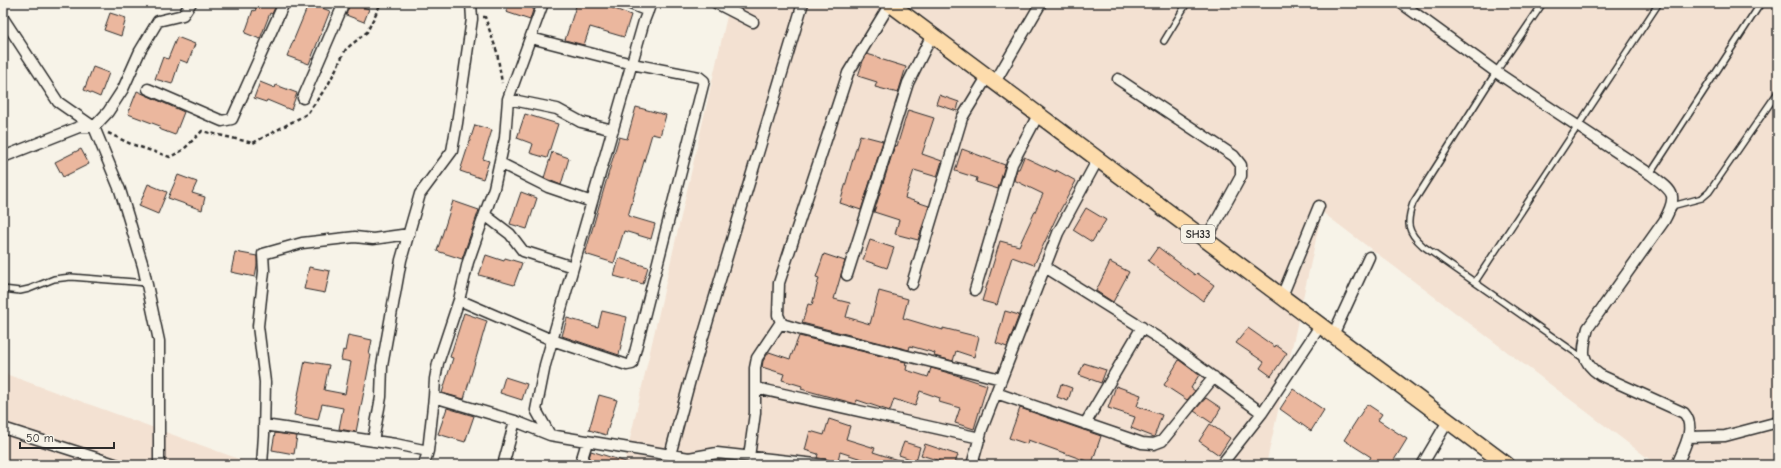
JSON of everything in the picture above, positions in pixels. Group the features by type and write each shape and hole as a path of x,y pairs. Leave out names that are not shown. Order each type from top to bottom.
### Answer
{"main road":[{"name":"SH33","path":"890,3 1507,465"}],"street":[{"path":"3,157 79,127 94,127 108,112 123,89 140,51 158,21 183,15 191,3"},
{"path":"148,89 222,120 232,120 284,3"},
{"path":"303,98 344,3"},
{"path":"373,441 381,397 382,366 401,260 420,194 452,151 458,123 472,19 471,3"},
{"path":"424,465 428,451 434,397 434,379 438,363 459,300 468,262 485,215 500,163 508,99 543,3"},
{"path":"550,435 536,410 545,365 649,7 628,3"},
{"path":"716,3 753,22"},
{"path":"670,455 692,373 804,3"},
{"path":"890,3 848,73 779,283 778,315 782,324 802,330 1001,379"},
{"path":"912,284 962,118 991,79 1041,3"},
{"path":"1401,3 1496,72 1650,174 1670,190 1673,196 1672,206 1664,221 1588,328 1584,341 1583,358 1591,368 1600,375 1684,413 1688,418 1690,425 1688,437 1677,465"},
{"path":"3,18 58,102 94,127 120,190 143,266 159,341 159,465"},
{"path":"848,275 908,83 932,35"},
{"path":"459,300 552,340 627,366 632,364 704,81 699,77 632,64 531,38"},
{"path":"1118,79 1234,156 1241,165 1241,176 1206,240"},
{"path":"508,99 557,109 581,122 613,130"},
{"path":"975,290 1012,164 1038,115"},
{"path":"972,465 1001,379 1058,233 1098,160"},
{"path":"500,163 548,187 592,202"},
{"path":"1282,296 1319,206"},
{"path":"485,215 510,234 523,251 573,267"},
{"path":"262,465 265,382 258,326 264,271 263,254 302,242 355,236 373,239 409,234"},
{"path":"1334,335 1369,257"},
{"path":"1045,267 1168,344 1262,413"},
{"path":"749,457 755,413 755,368 757,358 781,322"},
{"path":"1220,465 1262,413 1320,326"},
{"path":"1085,424 1142,327"},
{"path":"996,393 1142,443 1154,444 1162,441 1214,377"},
{"path":"756,388 980,438"},
{"path":"434,397 515,421 550,435 670,455 688,462 716,454 825,465"},
{"path":"503,465 515,421"},
{"path":"1422,465 1448,421"},
{"path":"1688,437 1725,436 1778,422"},
{"path":"264,425 373,441 428,451"},
{"path":"3,428 118,465"},
{"path":"580,465 587,442"}],"lane":[{"path":"1164,41 1187,3"},
{"path":"1543,3 1496,72 1413,203 1409,214 1409,226 1413,237 1583,358"},
{"path":"1475,282 1659,3"},
{"path":"1650,174 1761,3"},
{"path":"1672,206 1702,198 1709,192 1778,92"},
{"path":"3,289 20,291 54,279 72,277 147,283"}],"path":[{"path":"94,127 131,144 170,158 182,150 202,131 253,143 307,114 328,85 346,49 367,32 381,3"},
{"path":"472,19 485,17 497,52 501,81 508,99"}],"shaded area":[{"path":"730,3 1778,3 1778,465 1657,465 1322,212 1266,465 624,465"},
{"path":"3,373 160,430 255,465 3,465"}],"building":[{"path":"246,3 277,3 272,14 270,13 260,39 245,33 253,10 255,11 256,8"},
{"path":"309,3 330,11 309,64 287,56"},
{"path":"350,3 369,9 364,22 346,15"},
{"path":"509,3 535,3 530,20 506,12"},
{"path":"577,3 605,3 612,5 612,8 631,15 624,37 590,27 584,45 565,40"},
{"path":"110,13 126,18 121,36 104,30"},
{"path":"177,37 195,44 188,63 180,60 172,84 155,79 163,57 168,59"},
{"path":"867,54 906,67 898,93 875,87 877,82 858,76"},
{"path":"93,67 109,73 100,97 84,90"},
{"path":"260,82 275,88 276,85 297,93 291,110 267,100 266,102 254,98"},
{"path":"137,91 184,112 175,135 159,129 160,126 128,114"},
{"path":"939,95 959,102 957,111 936,104"},
{"path":"636,107 666,115 660,136 652,134 628,216 655,224 651,239 624,231 614,263 585,254 619,137 627,139"},
{"path":"908,110 934,118 922,154 942,161 937,177 914,170 905,198 929,206 918,240 895,234 899,220 874,212 895,145 897,146"},
{"path":"525,114 558,124 547,158 530,153 533,144 517,138"},
{"path":"475,125 492,130 483,159 489,161 483,179 460,171"},
{"path":"860,135 883,141 861,210 840,203"},
{"path":"81,149 89,164 63,177 55,162"},
{"path":"962,149 1005,165 998,189 976,182 977,178 955,171"},
{"path":"552,152 569,158 561,185 544,178"},
{"path":"1024,157 1056,172 1056,170 1076,181 1056,218 1034,265 1012,257 997,305 982,301 1000,241 1019,246 1043,194 1014,180 1017,169 1019,169"},
{"path":"178,175 197,182 192,193 205,197 202,210 168,198"},
{"path":"148,184 167,192 158,214 139,206"},
{"path":"521,192 537,198 527,229 510,224"},
{"path":"453,201 479,210 462,259 437,251"},
{"path":"1086,208 1106,220 1092,242 1073,230"},
{"path":"870,240 894,248 887,268 863,260"},
{"path":"1158,247 1195,275 1197,273 1214,285 1203,301 1148,261"},
{"path":"235,252 257,256 255,277 231,272"},
{"path":"824,254 845,261 834,299 850,303 846,317 870,324 879,291 908,299 903,318 943,330 943,328 979,337 974,357 956,351 953,361 934,356 935,353 910,346 909,350 802,323 808,304 812,305 819,278 816,277"},
{"path":"486,255 504,261 505,258 522,263 514,285 479,275"},
{"path":"619,258 648,267 643,284 614,276"},
{"path":"1110,262 1129,272 1113,302 1096,291"},
{"path":"309,267 330,271 325,293 304,289"},
{"path":"602,311 627,317 619,355 562,336 567,318 598,327"},
{"path":"1005,311 1019,315 1007,347 996,343"},
{"path":"464,313 487,321 464,399 442,393 453,358 450,357"},
{"path":"1248,328 1275,347 1276,345 1287,353 1271,376 1260,368 1264,362 1236,343"},
{"path":"348,335 372,340 369,355 371,355 356,432 339,429 343,408 322,404 318,420 294,415 305,361 329,365 324,390 345,394 351,362 341,360 343,350 345,351"},
{"path":"799,336 906,362 906,370 928,377 931,368 987,385 974,429 955,423 960,408 939,402 940,398 920,391 915,406 894,399 890,411 857,400 856,404 801,389 802,386 782,380 784,374 762,367 763,361 769,352 790,359"},
{"path":"1179,360 1199,375 1191,388 1195,391 1187,400 1164,385"},
{"path":"1084,363 1106,370 1101,383 1079,375"},
{"path":"505,377 527,384 522,400 500,393"},
{"path":"1061,384 1072,388 1068,401 1057,397"},
{"path":"1116,386 1141,395 1137,406 1162,415 1154,437 1131,428 1135,417 1108,408"},
{"path":"1293,389 1324,410 1311,431 1280,409"},
{"path":"599,395 617,400 606,435 589,430"},
{"path":"1206,398 1221,408 1212,423 1194,411"},
{"path":"1367,404 1382,414 1378,420 1407,439 1391,465 1366,465 1371,457 1344,440"},
{"path":"447,408 474,416 465,442 438,434"},
{"path":"1020,408 1101,436 1092,463 1028,440 1027,444 1009,438"},
{"path":"829,419 850,426 846,439 875,448 873,452 907,463 906,465 880,465 840,452 837,464 826,459 817,458 818,454 805,450 810,431 824,435"},
{"path":"1210,424 1230,438 1219,455 1199,441"},
{"path":"275,433 297,436 294,454 272,450"},
{"path":"904,442 920,447 916,461 899,455"},
{"path":"925,444 958,455 954,465 939,465 940,461 921,455"},
{"path":"591,451 629,463 629,465 587,465"}]}
